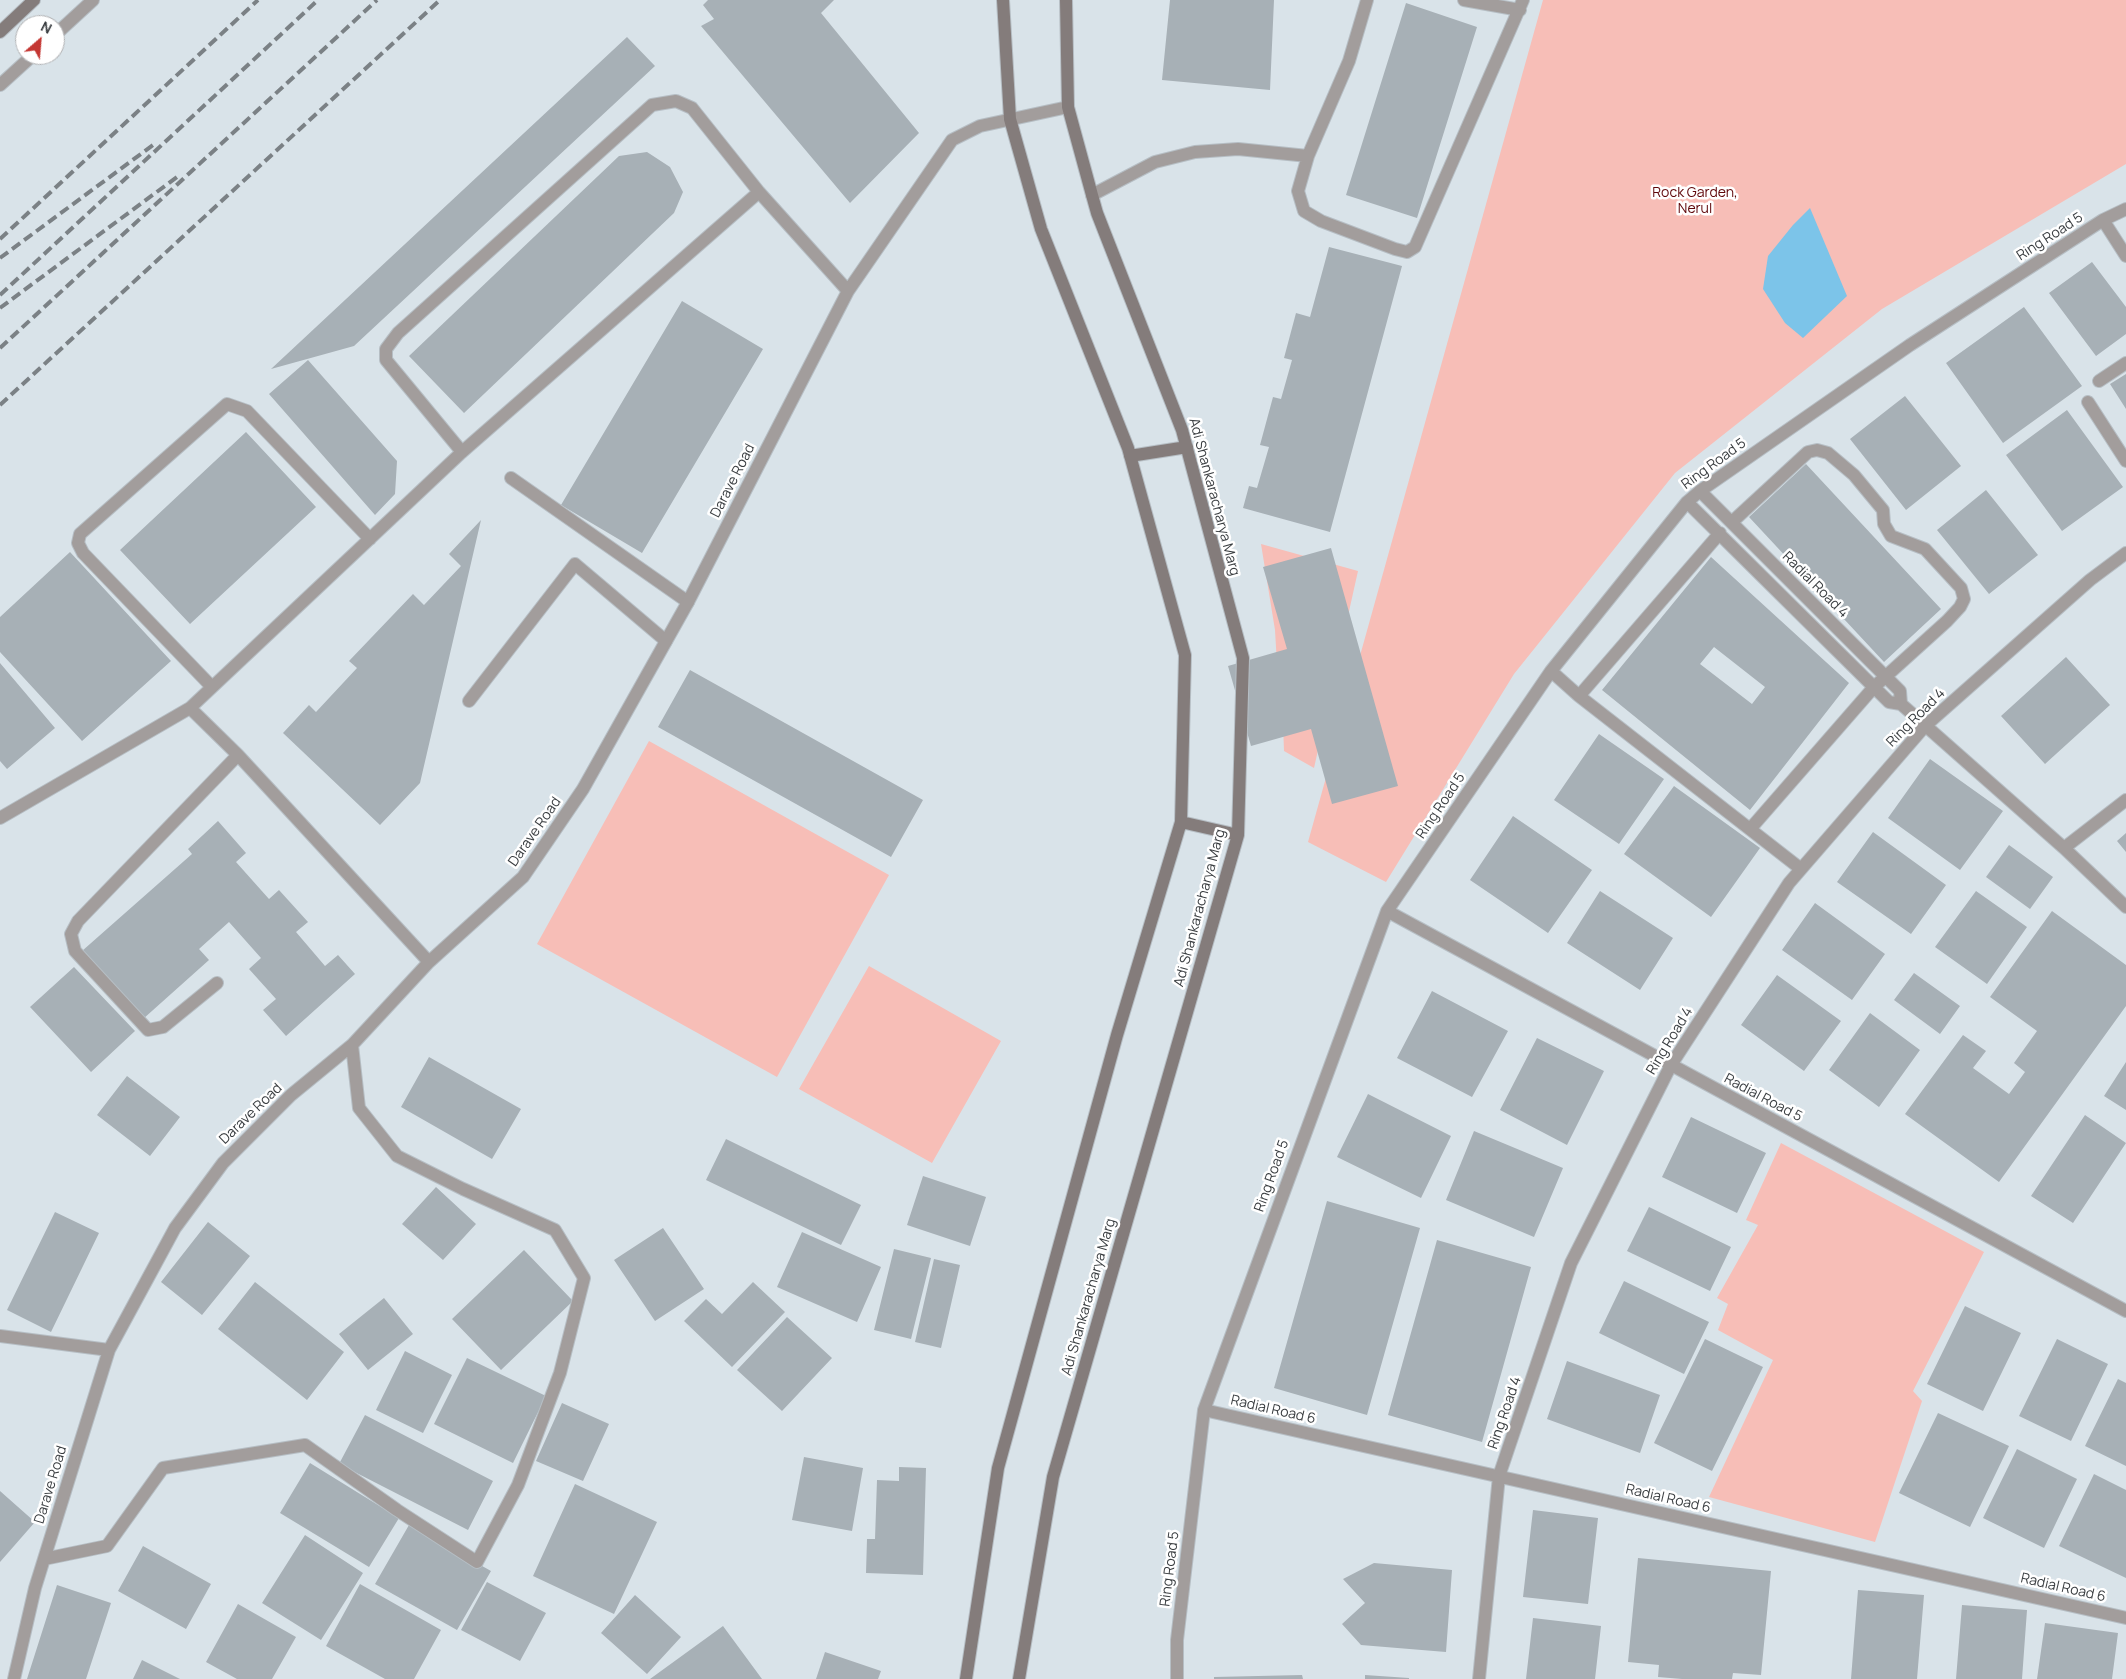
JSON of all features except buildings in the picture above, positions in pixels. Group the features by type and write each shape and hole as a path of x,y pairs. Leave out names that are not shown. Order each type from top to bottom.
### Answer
{"main road":[{"path":"0,32 34,0"},
{"path":"966,1679 998,1468 1117,1035 1181,822 1184,655 1130,456 1041,229 1010,119 1003,0"},
{"name":"Adi Shankaracharya Marg","path":"1019,1679 1053,1477 1238,836 1243,658 1182,430 1097,213 1068,107 1066,0"},
{"path":"1130,456 1186,447"},
{"path":"1181,822 1238,836"}],"street":[{"path":"65,26 93,0"},
{"path":"1367,0 1348,61 1308,156 1298,191 1304,211 1321,221 1395,249 1408,252 1415,247 1521,5 1464,0"},
{"path":"0,86 22,65"},
{"path":"462,452 386,360 386,349 398,333 652,105 676,100 692,108 759,192 848,291"},
{"name":"Darave Road","path":"14,1679 35,1588 109,1350 175,1228 223,1163 291,1095 352,1045 428,962 523,877 583,789 688,602 848,291 952,140 980,126 1068,107"},
{"path":"1092,195 1155,162 1195,152 1238,148 1308,156"},
{"path":"0,818 190,708 462,452 759,192"},
{"name":"Ring Road 5","path":"1177,1679 1177,1640 1204,1410 1386,911 1552,671 1688,502 1700,491 1910,345 2104,220 2126,209"},
{"path":"2104,220 2126,256"},
{"path":"2099,381 2126,363"},
{"path":"2088,402 2126,461"},
{"path":"212,687 83,553 78,543 80,534 227,404 247,411 370,539"},
{"path":"1732,522 1808,452 1816,450 1828,453 1854,475 1883,510 1884,524 1891,536 1925,549 1961,588 1964,599 1960,607 1947,621 1874,687 1750,828"},
{"path":"511,478 688,602"},
{"name":"Radial Road 4","path":"1700,491 1900,691 1901,704"},
{"path":"1688,502 1889,702 1901,704 2064,848 2126,907"},
{"path":"1579,696 1720,533"},
{"name":"Ring Road 4","path":"1479,1679 1500,1476 1571,1263 1671,1064 1789,883 1925,726 2090,580 2126,553"},
{"path":"469,700 575,564 666,641"},
{"path":"1856,668 1866,659"},
{"path":"1552,671 1579,696 1801,869"},
{"path":"190,708 238,755 428,962"},
{"path":"217,983 163,1027 148,1030 75,951 71,934 78,921 238,755"},
{"path":"2064,848 2126,800"},
{"name":"Radial Road 5","path":"1386,911 2126,1311"},
{"path":"44,1559 107,1546 163,1468 305,1445 397,1510 477,1562 518,1485 560,1372 584,1278 555,1230 463,1189 397,1156 359,1108 352,1045"},
{"path":"0,1336 109,1350"},
{"name":"Radial Road 6","path":"1204,1410 2126,1618"}],"green space":[{"name":"Rock Garden, Nerul","path":"1543,0 2126,0 2126,164 1882,309 1675,473 1514,674 1386,882 1308,842"},
{"path":"1261,544 1358,571 1314,768 1284,751 1282,695 1277,664 1275,630"},
{"path":"649,741 889,875 777,1077 537,944"},
{"path":"869,966 1001,1041 932,1163 799,1089"},
{"path":"1781,1143 1984,1252 1913,1391 1922,1401 1875,1542 1709,1497 1773,1360 1718,1330 1728,1304 1717,1298 1758,1225 1746,1220"}],"water":[{"path":"1810,208 1847,296 1803,338 1785,323 1763,289 1768,256 1793,225"}],"railway":[{"path":"0,239 258,0"},
{"path":"0,295 318,0"},
{"path":"0,348 377,0"},
{"path":"0,405 440,0"},
{"path":"0,258 153,145"},
{"path":"0,308 177,177"}]}
